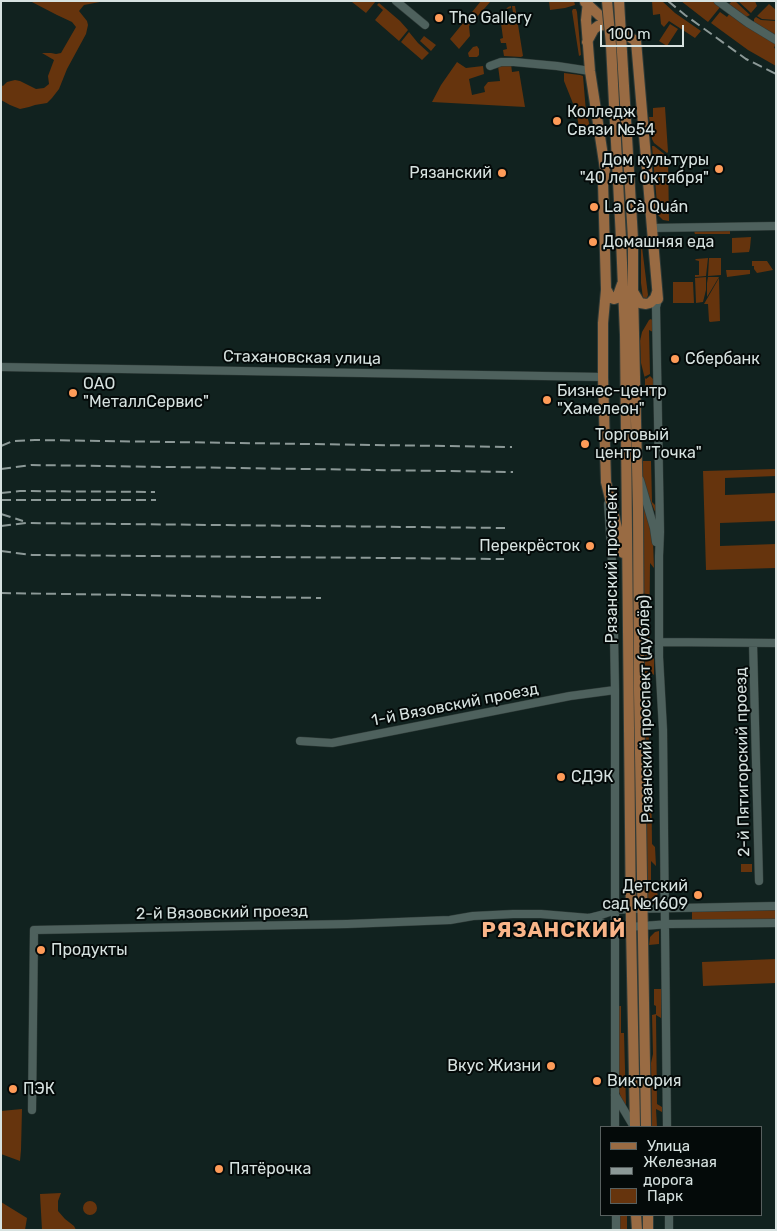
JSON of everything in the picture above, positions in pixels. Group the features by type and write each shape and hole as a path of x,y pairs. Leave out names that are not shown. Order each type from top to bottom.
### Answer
{"main road":[{"name":"Рязанский проспект","path":"607,1 624,278 634,1126"},
{"name":"Рязанский проспект","path":"619,1 633,239 638,468 639,690 646,1126"},
{"path":"586,3 612,26 636,41 657,295 650,303 643,304 638,300 633,290"},
{"name":"Рязанский проспект (дублёр)","path":"586,3 590,72 605,169 603,182 606,288 603,323 603,377 606,482"},
{"path":"587,42 596,27 603,25 612,26"},
{"path":"603,323 617,298 624,278"},
{"path":"606,288 611,298 617,298"},
{"path":"606,482 627,572"},
{"path":"636,1216 637,1230"},
{"path":"648,1216 648,1230"}],"street":[{"path":"396,1 425,26"},
{"path":"718,1 748,23 776,40"},
{"path":"490,66 501,62 514,62 590,72"},
{"path":"652,228 776,226"},
{"name":"Рязанский проспект (дублёр)","path":"657,295 667,1126"},
{"name":"Стахановская улица","path":"1,367 603,377"},
{"path":"638,468 654,528 659,556"},
{"name":"Рязанский проспект (дублёр)","path":"606,482 613,577 615,690 615,1126"},
{"path":"660,642 776,643"},
{"name":"2-й Пятигорский проезд","path":"754,643 759,881"},
{"name":"1-й Вязовский проезд","path":"300,740 332,743 570,696 615,690"},
{"name":"2-й Вязовский проезд","path":"589,918 615,910 642,908 776,906"},
{"path":"688,907 689,924"},
{"name":"2-й Вязовский проезд","path":"32,1110 34,930 440,921 473,916 513,914 589,918 615,928 665,924 776,923"},
{"path":"614,1093 633,1126"},
{"path":"616,1216 616,1230"},
{"path":"669,1216 669,1230"}],"green space":[{"path":"30,1 105,1 84,5 79,11 87,21 86,34 67,69 59,89 52,98 47,103 20,109 1,100 1,85 3,86 7,82 15,80 36,89 44,88 49,84 48,76 54,60 42,53 61,53 76,27 72,22"},
{"path":"353,1 376,1 366,13"},
{"path":"481,1 491,1 469,26 470,36 459,49 450,39"},
{"path":"549,1 574,1 575,5 550,10"},
{"path":"652,1 662,1 675,13 701,31 695,38 669,21 664,27 661,24 660,14 653,15"},
{"path":"681,1 714,1 721,6 708,22"},
{"path":"735,1 750,15 746,17 729,4"},
{"path":"738,1 755,1 757,6 751,13"},
{"path":"379,3 408,30 399,41 375,20 383,10 377,5"},
{"path":"769,4 776,10 776,20 762,19 757,16"},
{"path":"511,6 511,8 507,9 508,14 513,13 512,6 515,6 523,56 521,57 504,56 503,50 507,49 506,43 501,43 500,39 503,38 500,16 508,7"},
{"path":"576,9 577,12 581,55 579,56 572,11"},
{"path":"720,12 727,17 730,13 776,43 774,48 776,49 776,66 748,50 711,23"},
{"path":"756,17 761,20 776,21 776,36 754,22"},
{"path":"670,24 678,29 667,46 659,41"},
{"path":"409,32 429,53 422,60 401,42"},
{"path":"424,36 436,45 431,51 420,41"},
{"path":"477,46 479,55 477,57 469,57 468,53 473,47"},
{"path":"457,62 466,68 483,66 484,74 469,79 472,95 485,92 484,87 488,82 500,81 498,66 511,64 512,72 519,71 525,107 432,102"},
{"path":"564,73 583,76 586,112 591,130 580,132 576,111 564,81"},
{"path":"665,107 667,153 654,143 652,139 649,117 653,117 653,108"},
{"path":"652,146 668,157 669,221 663,220 658,215"},
{"path":"694,231 730,231 730,234 695,234"},
{"path":"751,237 749,252 732,253 732,238"},
{"path":"641,239 647,298 643,298 641,283"},
{"path":"708,258 706,276 695,277 695,275 699,275 699,261 695,260"},
{"path":"709,258 721,258 721,275 708,276"},
{"path":"752,261 767,261 773,270 757,273 754,266 752,266"},
{"path":"726,270 750,270 750,274 727,277"},
{"path":"706,277 706,290 703,302 696,303 695,278"},
{"path":"708,277 719,277 707,297 707,283"},
{"path":"719,278 720,321 710,322 708,304 704,304"},
{"path":"673,282 693,282 694,303 673,303"},
{"path":"651,319 653,332 649,330 650,374 644,377 640,341 642,332"},
{"path":"650,376 654,380 655,395 645,396 645,378"},
{"path":"643,461 651,461 652,502 656,506 656,514 645,488"},
{"path":"776,469 776,476 725,478 725,495 776,493 776,521 720,523 720,546 776,544 776,568 706,570 703,471"},
{"path":"643,506 650,524 654,568 650,563 649,653 654,659 654,675 648,670 649,754 651,758 652,844 655,847 656,866 651,861 651,882 657,889 658,900 654,904 649,901 647,896"},
{"path":"741,864 752,864 752,872 741,872"},
{"path":"776,910 776,920 692,920 692,911"},
{"path":"659,931 659,944 649,945 650,937"},
{"path":"776,959 776,983 703,986 702,962"},
{"path":"654,989 661,989 661,1018 656,1015 657,1104 662,1107 662,1112 656,1109 657,1126 652,1126 652,1015 656,1014 656,1006 654,1005"},
{"path":"618,1006 621,1006 621,1033 624,1033 626,1105 624,1105 619,1092"},
{"path":"22,1109 20,1161 1,1154 1,1111"},
{"path":"61,1193 58,1201 58,1211 76,1230 42,1230 40,1194"},
{"path":"87,1201 93,1201 97,1208 93,1215 87,1215 83,1211 83,1205"},
{"path":"1,1202 27,1218 25,1230 1,1230"},
{"path":"620,1216 627,1216 627,1230 620,1230"}],"railway":[{"path":"668,1 746,59 776,74"},
{"path":"1,446 13,441 35,440 512,447"},
{"path":"1,469 31,465 513,472"},
{"path":"1,493 20,491 155,492"},
{"path":"1,500 156,500"},
{"path":"1,514 23,521"},
{"path":"1,526 26,523 505,528"},
{"path":"1,551 32,555 504,559"},
{"path":"1,593 321,598"}],"place":[{"name":"The Gallery","path":"439,18"},
{"name":"Колледж Связи №54","path":"557,121"},
{"name":"Дом культуры \"40 лет Октября\"","path":"719,169"},
{"name":"Рязанский","path":"502,173"},
{"name":"La Cà Quán","path":"594,207"},
{"name":"Домашняя еда","path":"593,242"},
{"name":"Сбербанк","path":"675,359"},
{"name":"ОАО \"МеталлСервис\"","path":"73,393"},
{"name":"Бизнес-центр \"Хамелеон\"","path":"547,400"},
{"name":"Торговый центр \"Точка\"","path":"585,444"},
{"name":"Перекрёсток","path":"590,546"},
{"name":"СДЭК","path":"561,777"},
{"name":"Детский сад №1609","path":"698,895"},
{"name":"Продукты","path":"41,950"},
{"name":"Вкус Жизни","path":"551,1066"},
{"name":"Виктория","path":"597,1081"},
{"name":"ПЭК","path":"13,1089"},
{"name":"Пятёрочка","path":"219,1169"}],"district":[{"name":"РЯЗАНСКИЙ","path":"554,931"}]}
